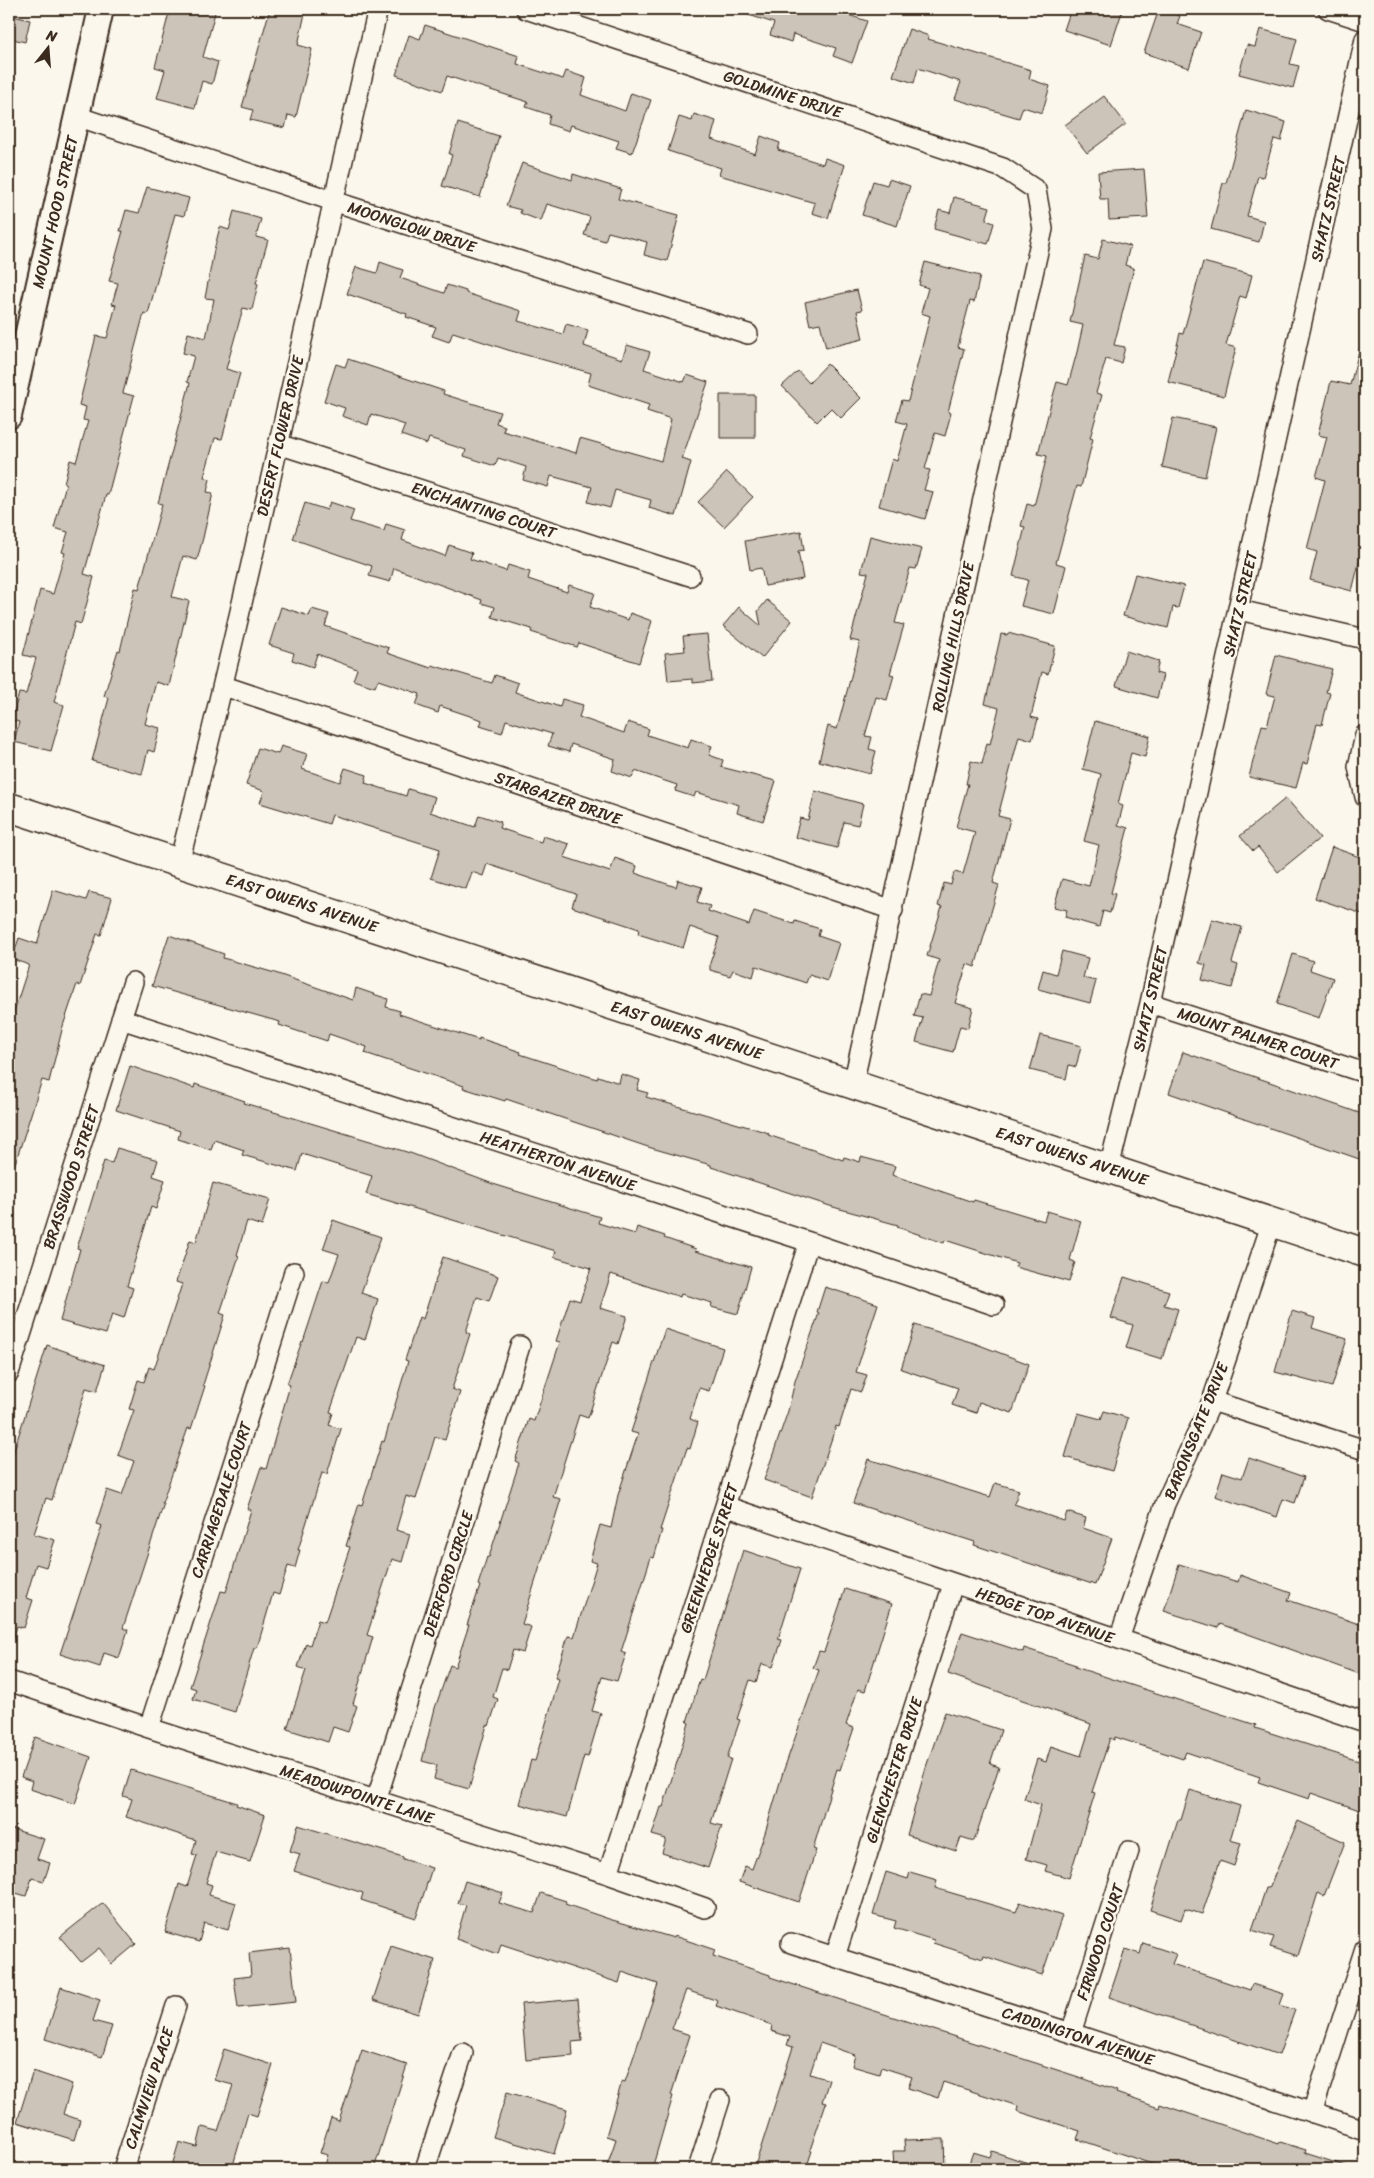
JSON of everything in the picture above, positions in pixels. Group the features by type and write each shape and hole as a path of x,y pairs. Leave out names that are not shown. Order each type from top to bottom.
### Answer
{"main road":[{"name":"EAST OWENS AVENUE","path":"9,807 1365,1253"}],"street":[{"name":"MOUNT HOOD STREET","path":"9,416 101,9"},
{"name":"DESERT FLOWER DRIVE","path":"179,863 224,686 378,9"},
{"name":"GOLDMINE DRIVE","path":"526,9 1003,168 1036,190"},
{"path":"1328,9 1365,21"},
{"name":"SHATZ STREET","path":"1108,1168 1150,1003 1365,39"},
{"name":"MOONGLOW DRIVE","path":"76,116 333,201 748,334"},
{"name":"ROLLING HILLS DRIVE","path":"853,1084 1044,229 1036,190"},
{"name":"ENCHANTING COURT","path":"278,444 690,576"},
{"path":"1239,610 1365,639"},
{"name":"STARGAZER DRIVE","path":"224,686 893,910"},
{"path":"1365,735 1358,767 1365,797"},
{"name":"BRASSWOOD STREET","path":"9,1373 133,982"},
{"name":"MOUNT PALMER COURT","path":"1150,1003 1365,1073"},
{"name":"HEATHERTON AVENUE","path":"121,1020 809,1242 994,1305"},
{"name":"BARONSGATE DRIVE","path":"1119,1639 1166,1504 1212,1401 1272,1222"},
{"name":"GREENHEDGE STREET","path":"608,1874 809,1242"},
{"name":"CARRIAGEDALE COURT","path":"149,1728 294,1272"},
{"name":"DEERFORD CIRCLE","path":"376,1801 520,1346"},
{"path":"1212,1401 1365,1450"},
{"name":"HEDGE TOP AVENUE","path":"725,1506 1365,1722"},
{"name":"GLENCHESTER DRIVE","path":"835,1957 953,1584"},
{"name":"MEADOWPOINTE LANE","path":"9,1681 149,1728 608,1874 705,1908"},
{"name":"FIRWOOD COURT","path":"1071,2032 1129,1851"},
{"name":"CADDINGTON AVENUE","path":"790,1943 1071,2032 1365,2130"},
{"path":"1312,2113 1365,1948"},
{"name":"CALMVIEW PLACE","path":"123,2169 176,2006"},
{"path":"425,2169 463,2053"},
{"path":"698,2169 720,2100"}],"building":[{"path":"170,9 216,9 203,57 218,62 212,84 202,81 195,108 157,98 165,70 155,67"},
{"path":"270,9 306,9 298,45 312,49 296,117 288,115 285,128 250,120 253,110 242,107"},
{"path":"740,9 837,9 845,12 845,14 867,21 852,63 833,56 836,48 793,34 791,42 770,35 774,23 739,12"},
{"path":"1071,9 1123,9 1111,45 1064,30"},
{"path":"1159,9 1180,16 1177,24 1201,32 1189,68 1144,53"},
{"path":"9,15 30,20 25,42 9,38"},
{"path":"425,25 519,56 517,64 563,79 566,71 586,78 581,95 625,111 631,93 651,100 632,153 616,148 619,141 571,125 569,131 548,124 550,115 526,107 528,102 447,76 442,91 396,75 409,35 420,39"},
{"path":"909,29 929,36 928,39 1031,70 1029,79 1050,86 1042,113 1023,107 1019,118 955,99 961,82 918,68 914,83 893,76"},
{"path":"1260,29 1297,39 1290,64 1299,66 1293,88 1239,74 1247,45 1255,47"},
{"path":"1104,96 1126,124 1087,153 1065,125"},
{"path":"1246,110 1286,122 1281,141 1274,139 1263,177 1258,176 1247,216 1264,221 1259,242 1211,229"},
{"path":"694,114 716,121 711,139 755,154 761,136 780,143 778,150 823,164 825,158 845,165 828,218 812,213 815,203 719,175 721,168 668,151 679,117 692,121"},
{"path":"458,123 499,136 480,197 442,186 452,155 449,154"},
{"path":"522,163 572,180 573,174 621,189 618,199 679,215 667,261 644,255 647,242 608,232 605,241 584,235 590,217 547,204 541,221 520,213 521,210 506,206"},
{"path":"1144,169 1148,218 1109,220 1108,199 1100,199 1098,172"},
{"path":"889,179 910,186 897,226 862,215 873,181 887,185"},
{"path":"147,187 189,198 184,216 175,214 148,314 144,313 123,393 134,396 108,495 106,495 84,574 94,577 81,624 75,622 54,702 64,705 51,751 14,742 19,722 12,720 19,693 26,694 36,658 23,655 40,590 53,594 65,553 62,552 68,532 54,528 66,484 64,483 70,460 76,462 88,421 83,420 86,407 79,405 96,336 107,338 116,305 112,304 118,283 109,281 123,231 120,231 126,210 139,213"},
{"path":"954,197 990,207 986,220 994,223 988,244 934,229 939,210 950,213"},
{"path":"234,211 261,219 256,237 268,240 256,283 258,284 252,310 243,308 226,369 240,373 222,439 215,438 204,477 210,479 207,492 213,493 203,538 197,560 183,556 172,597 189,601 169,686 156,682 145,724 160,728 154,752 148,750 142,774 92,761 109,698 104,696 118,650 120,651 135,588 139,589 162,504 158,503 190,383 187,382 194,356 183,353 188,333 206,338 214,299 205,298 214,250 220,227 229,230"},
{"path":"1103,239 1130,246 1125,265 1134,268 1114,345 1125,347 1121,363 1106,359 1096,393 1102,395 1090,438 1093,439 1081,487 1077,486 1056,563 1066,566 1054,614 1021,606 1028,580 1013,576 1025,527 1021,526 1027,504 1034,506 1047,456 1038,454 1057,382 1068,385 1077,352 1083,325 1070,322 1085,256 1098,259"},
{"path":"380,262 403,270 400,278 444,293 447,285 521,311 518,321 563,334 566,324 588,330 584,346 622,359 627,345 650,352 644,369 684,382 687,375 708,382 682,459 691,462 676,516 649,508 651,500 615,490 610,508 588,502 592,487 551,476 548,487 523,480 526,467 498,458 495,466 464,456 466,450 429,438 427,444 401,435 405,425 371,414 368,425 342,416 345,408 324,401 336,364 345,367 348,359 444,391 443,394 500,412 496,423 505,426 503,431 576,453 580,438 661,461 671,419 647,411 649,405 588,385 591,373 508,350 453,332 449,342 432,336 436,327 406,317 407,314 347,294 356,267 377,273"},
{"path":"925,262 980,276 974,302 970,301 958,347 964,349 948,412 951,413 945,436 935,433 925,469 930,470 924,490 933,492 925,519 879,506 892,459 897,461 907,424 896,421 902,400 908,401 930,316 921,313 928,288 919,285"},
{"path":"1203,262 1252,275 1246,298 1240,296 1226,345 1236,348 1224,396 1168,382 1180,333 1183,334"},
{"path":"857,290 862,310 857,311 863,339 826,348 820,323 810,325 805,302"},
{"path":"1360,347 1365,348 1365,539 1352,591 1310,580 1317,552 1307,549 1325,480 1316,477 1327,437 1318,435 1331,381 1350,385"},
{"path":"827,364 861,398 841,418 831,408 817,422 782,386 798,371 809,383"},
{"path":"720,395 755,395 755,438 720,438"},
{"path":"1173,418 1216,427 1205,477 1162,467"},
{"path":"727,472 753,497 724,527 698,502"},
{"path":"330,502 354,510 350,521 384,531 386,524 405,530 402,540 445,556 449,545 472,553 470,559 506,571 508,565 530,572 528,579 567,592 569,585 595,593 590,607 628,620 630,613 652,621 639,663 579,643 577,647 531,632 532,629 492,617 495,607 481,603 482,600 394,568 390,582 369,576 372,566 293,539 305,503 327,510"},
{"path":"801,531 804,550 798,551 803,579 765,586 761,568 750,570 745,541"},
{"path":"870,536 922,549 916,569 910,568 895,623 904,625 890,674 894,675 887,700 876,697 865,736 872,737 869,749 876,751 870,774 819,761 828,726 837,729 860,642 850,640 868,573 861,572"},
{"path":"1135,574 1184,586 1178,608 1173,607 1168,628 1123,616"},
{"path":"767,600 792,621 762,658 723,626 739,607 761,626 758,611"},
{"path":"281,607 309,616 312,609 329,614 325,626 389,648 387,653 431,668 432,665 492,683 495,675 518,683 515,692 560,707 562,699 583,705 579,717 624,733 628,722 649,729 647,735 688,748 691,739 712,746 709,755 723,760 721,767 776,781 763,821 737,813 739,805 696,792 694,797 675,791 677,785 635,771 632,778 612,771 615,759 571,744 569,752 548,746 552,734 506,720 502,733 480,726 482,720 440,706 438,713 416,705 420,694 378,680 375,687 353,680 357,669 317,654 313,667 292,660 294,653 269,645"},
{"path":"1008,633 1055,646 1048,674 1042,672 1031,717 1038,719 1032,740 1019,736 998,816 1010,819 993,883 999,885 975,967 967,964 955,1003 973,1008 968,1028 960,1026 953,1052 916,1042 923,1018 914,1016 920,994 929,996 939,960 927,956 942,907 938,906 944,883 951,885 954,872 963,874 975,832 956,827 968,784 966,784 971,761 982,764 987,743 990,744 999,708 985,704 1001,634 1007,635"},
{"path":"707,634 712,681 693,683 693,679 668,681 665,653 685,651 683,636"},
{"path":"1126,651 1159,661 1156,673 1163,675 1157,698 1116,686"},
{"path":"1276,655 1332,669 1326,692 1330,693 1322,725 1317,724 1307,764 1303,763 1296,788 1249,777 1262,725 1267,726 1275,696 1266,694"},
{"path":"1095,721 1150,736 1145,757 1131,753 1118,804 1123,806 1118,825 1128,828 1111,893 1115,894 1110,913 1103,911 1099,927 1065,917 1067,910 1054,907 1062,879 1089,886 1099,845 1084,841 1101,774 1083,769"},
{"path":"281,746 307,754 302,769 340,782 345,768 367,775 365,783 406,796 408,789 435,797 430,812 475,827 479,815 501,822 499,828 541,842 543,836 569,844 564,857 610,872 615,858 637,866 635,873 676,887 678,880 702,887 697,902 710,906 708,911 749,925 754,911 794,924 795,921 820,929 818,936 839,943 827,981 809,975 806,983 756,966 753,977 733,970 730,976 710,970 710,963 719,937 690,927 683,948 638,934 639,929 572,907 576,894 487,864 483,876 472,872 466,889 431,878 440,849 332,815 329,824 260,803 264,791 246,785 258,748 278,754"},
{"path":"815,791 863,804 858,825 844,822 837,848 795,837 800,818 808,820"},
{"path":"1286,798 1320,838 1278,872 1258,847 1253,851 1240,836"},
{"path":"1332,847 1365,859 1365,915 1315,898"},
{"path":"53,890 86,900 89,892 112,898 101,935 97,934 80,986 77,984 63,1026 49,1082 42,1080 12,1173 9,1173 9,1027 29,965 12,959 19,938 37,944"},
{"path":"1212,919 1242,927 1232,963 1238,965 1232,988 1202,980 1206,965 1199,963"},
{"path":"169,935 224,954 223,958 275,973 353,1000 356,988 388,999 386,1007 400,1011 399,1014 479,1040 479,1038 521,1052 520,1054 597,1079 598,1076 619,1083 621,1074 640,1080 637,1090 648,1093 646,1097 769,1133 768,1135 843,1160 844,1157 860,1162 861,1157 895,1166 892,1175 973,1202 974,1200 1044,1221 1047,1211 1081,1221 1070,1260 1075,1262 1069,1282 1015,1267 1017,1263 945,1240 944,1243 897,1227 898,1225 833,1207 711,1167 711,1165 648,1147 506,1099 505,1101 463,1088 464,1086 365,1053 367,1047 329,1034 327,1041 279,1025 280,1022 152,986"},
{"path":"1062,951 1088,958 1083,978 1096,981 1090,1003 1038,989 1043,970 1056,974"},
{"path":"1293,954 1313,961 1310,970 1333,978 1319,1018 1277,1004"},
{"path":"1040,1035 1081,1046 1076,1067 1069,1065 1066,1079 1030,1070"},
{"path":"1183,1052 1365,1115 1365,1161 1169,1093"},
{"path":"130,1066 194,1088 195,1084 245,1101 244,1103 410,1153 493,1184 600,1217 598,1223 635,1234 637,1227 665,1236 664,1238 696,1249 695,1251 751,1267 738,1314 711,1307 712,1303 681,1294 680,1297 611,1274 600,1308 627,1316 618,1344 613,1342 588,1418 579,1415 553,1497 561,1499 522,1624 531,1627 523,1653 513,1650 507,1670 502,1668 493,1697 498,1699 489,1726 487,1725 469,1789 434,1779 437,1765 422,1761 435,1708 450,1665 455,1667 469,1625 467,1625 480,1586 478,1585 487,1557 489,1557 519,1463 515,1461 529,1419 534,1421 560,1342 556,1341 570,1298 580,1301 591,1268 554,1257 556,1251 366,1194 372,1176 302,1154 297,1171 242,1155 244,1150 214,1140 211,1150 178,1139 180,1131 116,1110"},
{"path":"117,1148 158,1160 153,1176 165,1180 156,1209 151,1207 127,1286 133,1288 124,1318 112,1314 106,1334 60,1321 80,1249 77,1248 104,1161 112,1163"},
{"path":"213,1183 270,1199 262,1226 247,1221 237,1255 239,1256 220,1313 225,1315 203,1385 205,1386 191,1429 188,1428 162,1503 164,1503 123,1628 128,1630 119,1658 104,1653 100,1667 60,1654 102,1526 96,1524 107,1490 122,1495 134,1461 118,1455 134,1410 129,1409 138,1380 144,1382 149,1367 154,1369 182,1284 176,1282 190,1240 196,1242"},
{"path":"333,1220 381,1237 361,1293 378,1299 365,1340 356,1337 330,1412 333,1413 329,1425 341,1429 327,1474 322,1473 298,1550 300,1550 295,1568 288,1566 279,1595 273,1593 235,1712 193,1699 196,1689 190,1687 221,1591 226,1592 251,1510 247,1509 261,1467 266,1469 290,1385 287,1384 323,1281 329,1282 339,1254 323,1249"},
{"path":"443,1257 498,1276 489,1301 477,1297 466,1332 470,1334 452,1389 460,1392 445,1440 435,1437 416,1499 406,1496 396,1530 410,1534 402,1562 392,1559 367,1635 373,1637 353,1704 357,1706 348,1732 333,1727 328,1742 287,1729 306,1670 298,1667 306,1643 310,1645 318,1620 325,1622 350,1547 346,1546 359,1504 362,1505 382,1441 384,1442 408,1361 405,1360 419,1317 423,1319"},
{"path":"1124,1277 1169,1291 1164,1305 1178,1309 1162,1359 1126,1348 1133,1325 1111,1318"},
{"path":"825,1287 878,1304 856,1372 867,1375 861,1392 851,1389 839,1427 836,1426 812,1497 764,1480 788,1411 795,1381 819,1313 817,1312"},
{"path":"1292,1311 1315,1318 1312,1328 1347,1339 1332,1387 1275,1372"},
{"path":"915,1325 974,1343 1029,1364 1012,1413 979,1402 976,1413 952,1405 958,1388 901,1369"},
{"path":"665,1329 723,1348 709,1391 699,1388 690,1419 698,1422 690,1449 687,1448 660,1530 662,1530 654,1558 651,1557 621,1652 626,1654 617,1681 602,1677 592,1711 601,1713 588,1757 584,1756 567,1817 519,1804 531,1760 535,1761 559,1679 555,1678 568,1636 574,1637 597,1563 590,1561 600,1525 611,1528 618,1495 638,1434 631,1432"},
{"path":"47,1345 105,1365 97,1391 86,1388 52,1500 46,1498 34,1534 55,1540 46,1567 36,1564 26,1598 33,1600 24,1628 17,1626 13,1640 9,1639 9,1466"},
{"path":"1104,1411 1128,1418 1112,1471 1065,1457 1078,1413 1101,1419"},
{"path":"1249,1458 1304,1477 1295,1503 1283,1499 1277,1517 1215,1496 1223,1472 1242,1478"},
{"path":"868,1459 990,1497 995,1483 1019,1490 1014,1504 1064,1521 1067,1512 1086,1518 1083,1528 1112,1538 1095,1585 974,1545 975,1542 853,1503"},
{"path":"743,1550 800,1569 778,1639 782,1640 773,1667 762,1664 756,1682 750,1680 737,1719 740,1720 727,1758 731,1759 711,1823 722,1826 708,1868 662,1853 666,1839 652,1835 661,1807 663,1807 689,1723 687,1722 700,1679 703,1680"},
{"path":"1179,1564 1238,1582 1240,1575 1291,1593 1288,1600 1365,1626 1365,1676 1220,1624 1218,1628 1164,1611"},
{"path":"845,1589 892,1604 865,1691 858,1689 846,1725 854,1728 840,1770 837,1769 813,1849 816,1850 799,1902 739,1882 745,1866 752,1869 783,1772 819,1670 813,1668 819,1651 824,1652"},
{"path":"962,1632 1023,1652 1024,1648 1076,1665 1075,1667 1256,1725 1255,1728 1365,1763 1365,1812 1311,1793 1309,1799 1258,1782 1260,1777 1186,1752 1183,1759 1115,1737 1114,1740 1110,1738 1092,1792 1095,1793 1069,1878 1045,1871 1047,1865 1026,1859 1041,1805 1024,1799 1037,1759 1046,1762 1051,1746 1081,1756 1091,1724 948,1674"},
{"path":"945,1712 1001,1730 990,1764 999,1767 974,1841 961,1837 956,1851 907,1835 926,1767"},
{"path":"35,1737 91,1757 75,1804 30,1789 32,1781 21,1777"},
{"path":"131,1770 237,1803 236,1805 265,1815 250,1862 216,1852 206,1883 212,1885 209,1895 236,1903 228,1930 204,1923 199,1942 165,1932 179,1884 187,1887 197,1855 192,1854 196,1840 126,1817 132,1799 123,1796"},
{"path":"1190,1790 1240,1806 1230,1840 1241,1843 1234,1866 1220,1861 1202,1914 1185,1909 1181,1920 1150,1910 1178,1820 1181,1820"},
{"path":"1298,1821 1345,1842 1324,1896 1318,1893 1298,1956 1270,1947 1274,1937 1252,1930 1266,1888 1269,1888"},
{"path":"298,1825 403,1857 403,1859 432,1868 416,1918 361,1900 363,1893 294,1871 300,1854 290,1851"},
{"path":"9,1828 44,1839 37,1859 50,1863 44,1881 32,1878 26,1896 9,1891"},
{"path":"886,1872 908,1879 910,1872 937,1880 935,1888 1016,1912 1020,1902 1062,1916 1042,1975 984,1956 983,1959 933,1943 934,1940 894,1928 896,1921 873,1915"},
{"path":"465,1881 503,1893 499,1903 534,1913 541,1893 566,1901 565,1904 609,1919 674,1938 674,1936 715,1950 713,1956 770,1975 770,1977 1085,2079 1117,2091 1116,2093 1159,2108 1160,2104 1279,2144 1280,2142 1306,2150 1305,2153 1346,2166 1345,2169 1167,2169 1077,2139 1080,2131 1017,2111 1018,2106 943,2082 938,2098 908,2088 912,2077 881,2067 879,2074 852,2066 855,2055 820,2043 810,2074 829,2080 822,2102 826,2103 810,2150 812,2151 806,2169 754,2169 793,2047 787,2045 790,2037 771,2031 772,2025 716,2006 718,2001 686,1990 672,2029 690,2035 671,2095 673,2096 652,2169 606,2169 616,2139 606,2136 622,2081 625,2082 658,1984 622,1972 619,1983 501,1944 498,1954 456,1939 466,1905 458,1903"},
{"path":"103,1903 136,1944 112,1964 99,1948 81,1962 60,1937"},
{"path":"1143,1943 1176,1954 1172,1964 1250,1990 1252,1984 1284,1994 1280,2005 1295,2010 1279,2055 1109,1997 1125,1949 1140,1954"},
{"path":"391,1946 435,1960 418,2014 373,2000"},
{"path":"290,1948 296,2002 238,2008 234,1978 251,1976 249,1953"},
{"path":"61,1987 100,2000 93,2021 112,2026 102,2057 45,2039"},
{"path":"578,1999 582,2041 572,2042 573,2056 526,2060 521,2004"},
{"path":"224,2049 273,2065 257,2116 248,2113 232,2169 171,2169 179,2142 197,2147 202,2127 218,2131 233,2085 214,2080"},
{"path":"362,2050 407,2065 374,2169 324,2169 328,2155 320,2153 331,2118 339,2121"},
{"path":"33,2071 72,2084 63,2114 80,2120 74,2140 17,2122"},
{"path":"507,2092 567,2109 554,2154 493,2137"},
{"path":"944,2139 945,2169 894,2169 893,2151 905,2151 904,2140"},
{"path":"992,2151 1037,2166 1037,2169 967,2169 973,2152 990,2157"}]}
